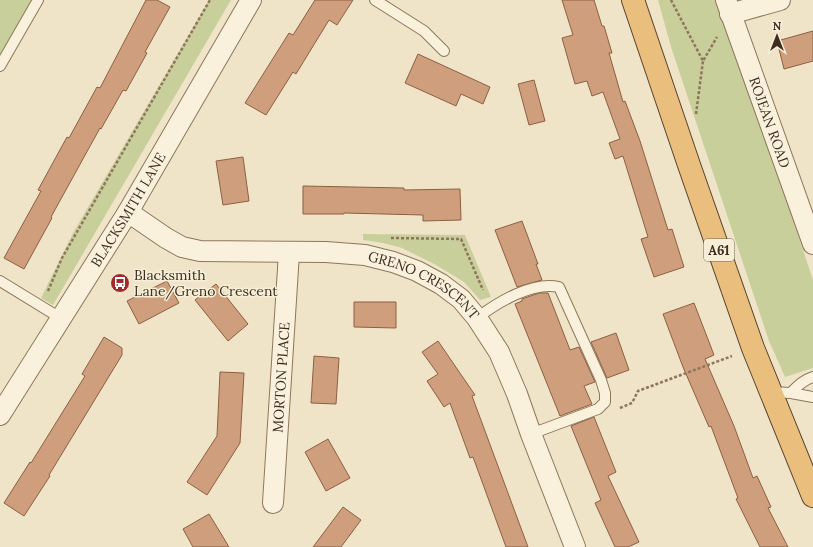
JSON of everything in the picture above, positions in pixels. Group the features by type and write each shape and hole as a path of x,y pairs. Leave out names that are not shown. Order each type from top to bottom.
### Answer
{"highway":[{"name":"A61","path":"634,0 689,165 754,348 781,393 813,496"}],"street":[{"name":"BLACKSMITH LANE","path":"0,415 62,319 128,212 251,0"},
{"path":"728,7 780,0"},
{"name":"ROJEAN ROAD","path":"728,7 813,244"},
{"name":"GRENO CRESCENT","path":"128,212 182,247 200,251 326,252 365,256 393,262 417,270 484,313 517,394 575,547"},
{"name":"MORTON PLACE","path":"273,502 288,252"}],"lane":[{"path":"0,66 38,0"},
{"path":"375,0 424,31 444,51"},
{"path":"0,281 62,319"},
{"path":"484,313 510,297 542,286 559,287 601,380 605,393 605,402 598,409 531,434"},
{"path":"781,393 798,385 806,379 813,377"},
{"path":"781,393 813,398"}],"path":[{"path":"42,306 62,258 210,0"},
{"path":"671,0 703,60 728,7"},
{"path":"390,238 462,239 484,313"},
{"path":"618,409 632,403 638,390 754,348"}],"green space":[{"path":"0,0 32,0 0,55"},
{"path":"209,0 231,0 53,305 41,298 73,233"},
{"path":"658,0 720,0 813,280 813,368 785,377 769,341 671,47"},
{"path":"363,234 465,235 491,297 480,300 464,282 436,265 402,248 363,240"}],"building":[{"path":"146,0 157,0 170,7 145,52 147,53 126,91 123,90 101,129 100,128 24,269 4,258 41,191 38,190 67,137 69,138 97,87 100,88"},
{"path":"315,0 353,0 337,25 329,20 296,74 293,72 266,115 245,103 289,33 293,35"},
{"path":"562,0 594,0 612,53 609,53 623,102 625,101 640,141 668,230 672,229 684,267 654,277 641,239 648,237 623,156 615,159 609,143 620,139 603,92 592,96 587,81 575,84 562,38 573,35"},
{"path":"813,31 813,61 784,69 777,41"},
{"path":"418,54 490,87 483,104 461,94 456,106 405,83"},
{"path":"534,80 545,121 529,125 518,84"},
{"path":"243,157 249,201 223,205 216,161"},
{"path":"303,186 404,188 404,190 460,189 461,220 423,221 423,215 344,213 303,214"},
{"path":"522,221 538,264 536,264 542,280 517,287 495,230"},
{"path":"167,281 179,303 139,324 127,301"},
{"path":"216,284 248,324 228,341 195,300"},
{"path":"539,293 548,293 570,350 579,347 595,382 584,386 592,404 560,416 515,304 522,301 522,299"},
{"path":"354,302 396,302 396,328 354,327"},
{"path":"694,303 714,355 705,359 734,426 753,478 757,476 771,507 768,508 788,547 760,547 736,499 738,498 711,426 709,427 683,367 663,314"},
{"path":"616,333 629,370 607,378 591,342"},
{"path":"104,337 122,348 122,355 49,475 50,476 24,516 4,503 30,462 31,463 85,376 82,374"},
{"path":"438,341 475,395 472,396 528,547 506,547 473,457 470,458 450,403 444,407 427,381 438,374 422,352"},
{"path":"314,356 339,358 336,404 311,403"},
{"path":"220,372 244,373 240,443 207,495 187,482 217,436"},
{"path":"594,417 616,472 608,476 639,542 628,547 615,547 595,503 601,500 571,426"},
{"path":"328,439 350,478 326,491 305,452"},
{"path":"343,507 361,520 341,547 313,547"},
{"path":"209,514 229,547 193,547 183,529"}],"place":[{"name":"Blacksmith Lane/Greno Crescent","path":"120,283"}]}
